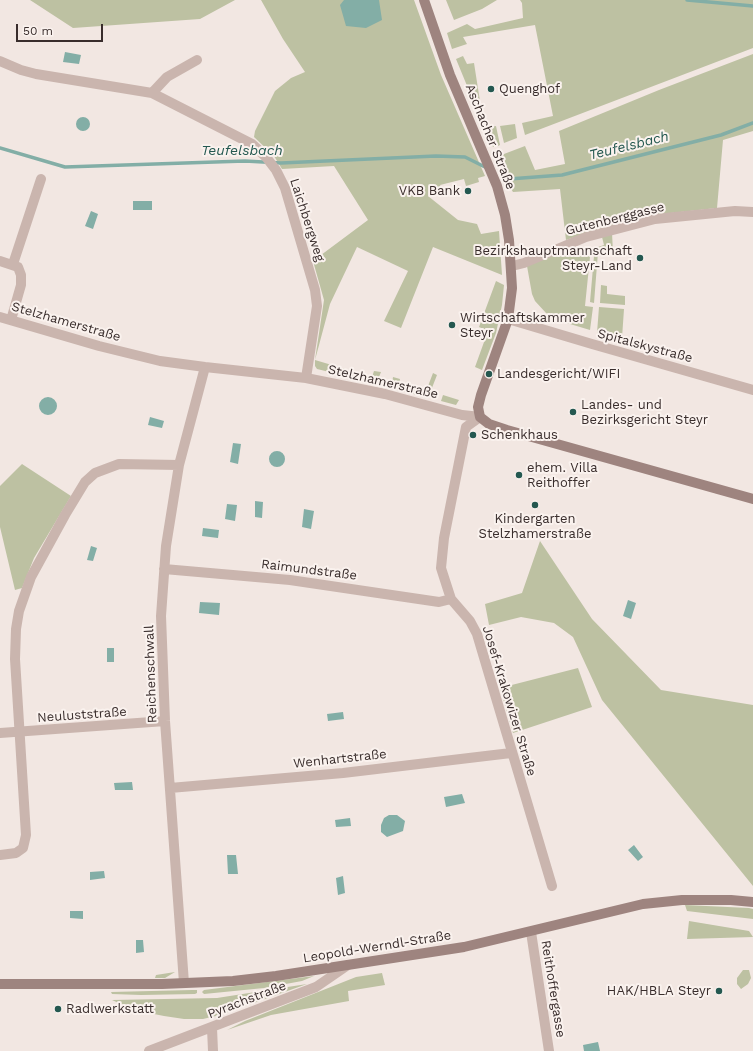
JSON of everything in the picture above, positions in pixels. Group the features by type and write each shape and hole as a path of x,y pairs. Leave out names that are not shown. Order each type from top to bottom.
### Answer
{"street":[{"name":"Aschacher Straße","path":"424,0 450,75 500,194 505,215 512,266 512,288 508,319 502,340 481,395 478,407 480,417"},
{"path":"152,93 167,77 197,60"},
{"name":"Laichbergweg","path":"0,61 21,70 36,74 152,93 252,144 266,157 276,170 292,210 315,290 317,306 306,378"},
{"path":"13,264 41,179"},
{"name":"Gutenberggasse","path":"512,266 524,263 586,237 655,219 735,211 753,212"},
{"path":"0,261 18,266 21,275 21,285 10,320"},
{"name":"Stelzhamerstraße","path":"0,316 99,346 160,361 306,378 385,394 462,414 480,417 489,424 507,430 753,499"},
{"name":"Spitalskystraße","path":"508,319 753,390"},
{"name":"Reichenschwall","path":"184,983 165,722 161,616 164,569 179,465 205,367"},
{"name":"Josef-Krakowizer Straße","path":"480,417 466,427 444,538 441,568 451,599 470,621 477,634 511,753 552,886"},
{"path":"0,855 16,853 23,848 26,835 15,659 16,629 19,611 31,576 85,482 95,473 107,467 119,464 179,465"},
{"name":"Raimundstraße","path":"164,569 290,580 440,602 451,599"},
{"name":"Neuluststraße","path":"0,733 165,722"},
{"name":"Wenhartstraße","path":"170,788 342,773 511,753"},
{"name":"Leopold-Werndl-Straße","path":"0,984 184,983 276,976 464,947 531,932 598,914 667,901 731,900 753,902"},
{"name":"Reithoffergasse","path":"531,932 549,1051"},
{"name":"Pyrachstraße","path":"149,1051 316,987 348,965"},
{"path":"212,1028 213,1051"}],"green space":[{"path":"30,0 235,0 200,19 73,28"},
{"path":"261,0 414,0 441,75 485,176 478,178 479,182 466,186 464,179 440,185 444,195 442,196 434,189 428,196 458,220 477,224 481,234 499,231 502,275 433,247 401,328 384,321 408,271 357,247 330,304 315,360 324,300 313,261 368,220 334,166 282,169 274,156 254,137 255,131 275,91 291,78 305,72 283,39"},
{"path":"446,0 497,0 482,9 454,20"},
{"path":"520,0 753,0 753,48 525,135 522,123 553,116 535,25 463,37 467,44 452,49 447,33 467,24 475,29 523,18 522,3"},
{"path":"753,54 753,131 723,140 717,208 662,214 602,228 566,240 560,189 513,192 508,184 499,159 504,154 525,146 535,170 565,164 559,131 659,90"},
{"path":"463,56 467,64 474,63 484,127 456,59"},
{"path":"515,124 517,138 504,143 500,126"},
{"path":"496,126 500,145 493,147 485,128"},
{"path":"612,233 613,252 598,252 594,303 590,302 594,256 592,249 604,245 602,237"},
{"path":"565,249 568,257 588,250 590,257 585,306 593,307 590,330 560,321 546,313 535,301 532,294 527,266"},
{"path":"496,281 504,285 502,305 496,333 482,370 475,367 488,331 479,327"},
{"path":"601,285 607,286 607,294 625,296 625,305 600,303"},
{"path":"599,307 624,309 622,338 597,333"},
{"path":"315,360 372,377 374,371 381,372 377,382 375,383 317,369 315,366"},
{"path":"433,373 437,375 428,398 395,389 392,384 393,377 400,379 399,384 425,394"},
{"path":"443,395 459,400 456,405 441,401"},
{"path":"22,464 71,496 34,558 22,588 15,590 0,527 0,486"},
{"path":"540,541 592,619 661,690 753,705 753,886 602,700 573,637 554,623 521,617 489,625 485,604 522,593"},
{"path":"578,668 592,707 513,733 500,688"},
{"path":"685,905 749,908 753,909 753,919 687,911"},
{"path":"689,921 749,931 753,937 687,939"},
{"path":"743,970 749,970 751,978 748,984 741,989 737,984 737,978"},
{"path":"175,972 165,978 155,978 156,975"},
{"path":"382,973 385,985 348,991 349,1001 271,1015 227,1030 245,1021 356,977"},
{"path":"314,976 302,981 264,988 204,994 202,992 204,990"},
{"path":"307,984 220,1015 203,1019 184,1019 134,1010 112,1000 217,998"},
{"path":"197,990 197,993 195,994 141,995 112,994 111,992"}],"water":[{"path":"344,0 379,0 382,20 366,28 346,26 340,5"},
{"path":"65,52 81,55 79,64 63,62"},
{"path":"83,117 88,119 90,124 88,129 83,131 78,129 76,124 78,119"},
{"path":"133,201 152,201 152,210 133,210"},
{"path":"91,211 98,214 93,229 85,226"},
{"path":"48,397 54,400 57,406 54,412 48,415 42,412 39,406 42,400"},
{"path":"150,417 164,421 162,428 148,425"},
{"path":"233,443 241,444 238,464 230,462"},
{"path":"277,451 283,453 285,459 283,465 277,467 271,465 269,459 271,453"},
{"path":"255,501 263,502 262,518 255,517"},
{"path":"227,504 237,505 235,521 225,519"},
{"path":"304,509 314,511 311,529 302,527"},
{"path":"203,528 219,530 218,538 202,536"},
{"path":"91,546 97,548 93,561 87,560"},
{"path":"628,600 636,603 631,619 623,616"},
{"path":"200,602 220,603 219,615 199,613"},
{"path":"107,648 114,648 114,662 107,662"},
{"path":"343,712 344,719 328,721 327,714"},
{"path":"132,782 133,790 115,790 114,783"},
{"path":"462,794 465,803 446,807 444,797"},
{"path":"389,815 397,815 405,821 403,831 387,837 381,832 381,825 384,818"},
{"path":"350,818 351,826 336,827 335,820"},
{"path":"634,845 643,857 638,861 628,850"},
{"path":"227,855 236,855 238,874 228,874"},
{"path":"104,871 105,878 90,880 90,872"},
{"path":"343,876 345,893 338,895 336,878"},
{"path":"70,911 83,911 83,919 70,918"},
{"path":"136,940 143,940 144,952 136,953"},
{"path":"598,1042 600,1051 584,1051 583,1045"}],"waterway":[{"path":"687,0 753,6"},
{"name":"Teufelsbach","path":"509,179 562,175 721,135 753,123"},
{"name":"Teufelsbach","path":"0,148 65,167 245,161 281,163 436,156 465,157 485,167"}],"place":[{"name":"Quenghof","path":"491,89"},
{"name":"VKB Bank","path":"468,191"},
{"name":"Bezirkshauptmannschaft Steyr-Land","path":"640,258"},
{"name":"Wirtschaftskammer Steyr","path":"452,325"},
{"name":"Landesgericht/WIFI","path":"489,374"},
{"name":"Landes- und Bezirksgericht Steyr","path":"573,412"},
{"name":"Schenkhaus","path":"473,435"},
{"name":"ehem. Villa Reithoffer","path":"519,475"},
{"name":"Kindergarten Stelzhamerstraße","path":"535,505"},
{"name":"HAK/HBLA Steyr","path":"719,991"},
{"name":"Radlwerkstatt","path":"58,1009"}]}
